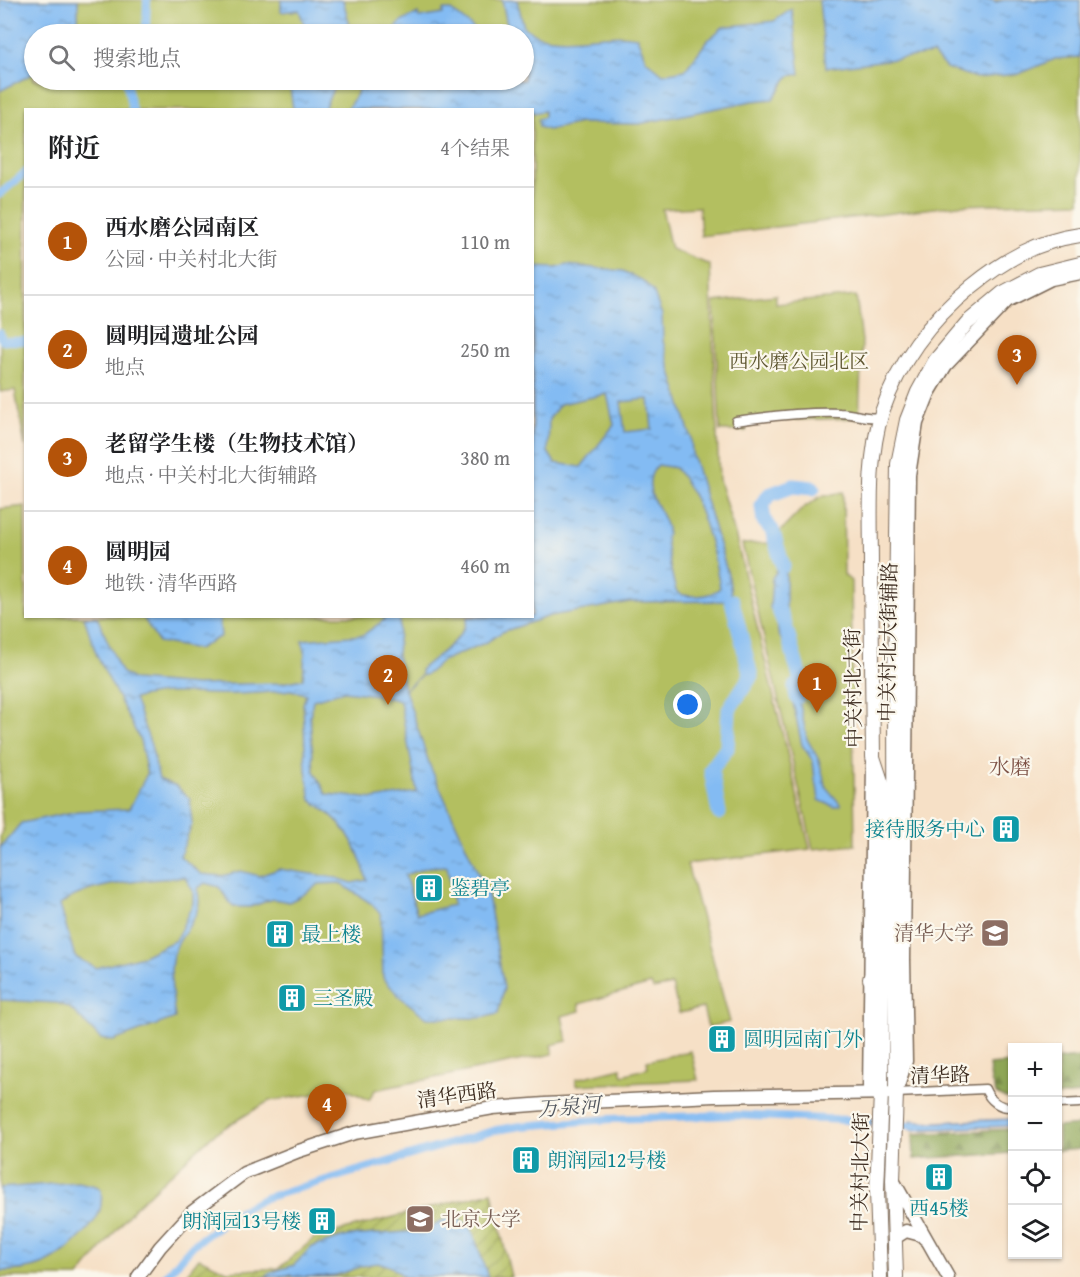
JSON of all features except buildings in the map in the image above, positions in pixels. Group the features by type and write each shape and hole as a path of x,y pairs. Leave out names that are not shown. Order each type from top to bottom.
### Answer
{"main road":[{"name":"中关村北大街","path":"880,1277 878,1191 880,1113 875,1093 882,952 884,789 873,758 872,483 873,461 881,417 903,363 922,336 949,305 987,274 1031,247 1080,235"},
{"name":"中关村北大街","path":"896,1277 893,1180 896,1115 895,689 898,464 906,427 918,392 935,361 967,323 1003,294 1040,274 1080,264"},
{"path":"870,979 882,952"}],"street":[{"name":"中关村北大街辅路","path":"896,1093 906,1061 904,960 909,466 917,423 929,393 946,365 1007,301 1051,279 1080,273"},
{"path":"736,421 838,413 861,414 872,419 881,417"},
{"path":"873,758 870,979 875,1093"},
{"name":"清华路","path":"896,1093 985,1089 987,1095 998,1104 1008,1106"},
{"name":"清华西路","path":"138,1277 160,1247 192,1212 244,1173 299,1151 354,1133 493,1108 545,1104 714,1096 896,1093"},
{"path":"1062,1104 1080,1102"},
{"path":"893,1180 948,1277"},
{"path":"895,1238 906,1231 921,1235 927,1241"}],"green space":[{"path":"0,0 1080,0 1080,202 959,205 701,236 699,207 662,209 671,249 710,265 719,480 736,538 810,849 687,864 730,1022 708,1027 703,1008 679,1013 672,985 653,989 651,984 579,1004 580,1011 562,1016 567,1041 551,1045 553,1054 375,1090 369,1100 346,1089 269,1101 214,1134 134,1208 79,1277 0,1277 0,837 3,831 0,794 0,509 24,506 24,618 534,618 534,108 24,108 24,440 15,390 0,392"},
{"name":"西水磨公园北区","path":"776,295 776,304 856,296 862,341 859,418 747,421 746,431 720,431 714,302"},
{"path":"843,492 844,575 851,581 855,845 813,849 742,544 769,543 803,508 820,497"},
{"path":"691,1051 698,1080 577,1085 576,1079 621,1068 623,1075 648,1068 647,1061"},
{"path":"1080,1057 1080,1094 1062,1096 1062,1059"},
{"path":"1008,1063 1008,1100 996,1094 991,1081 989,1065"},
{"path":"1080,1125 1080,1149 1062,1151 1062,1127"},
{"path":"1008,1129 1008,1153 914,1159 913,1134"},
{"path":"492,1192 511,1277 184,1277 199,1258 227,1271 279,1268 316,1237"}],"water":[{"path":"0,0 78,0 78,24 24,24 24,78 0,91"},
{"path":"281,0 343,0 349,22 349,24 304,24 299,10 281,12"},
{"path":"502,0 517,0 523,24 507,24"},
{"path":"819,0 992,0 996,2 1004,0 1080,0 1080,57 1055,59 1019,74 976,78 946,68 933,54 826,68"},
{"path":"792,9 800,74 789,76 773,99 752,101 639,124 580,123 548,130 539,127 538,119 544,117 544,111 534,113 534,108 348,108 358,90 534,90 534,34 565,39 613,35 637,37 646,60 663,74 685,70 708,40 723,27 774,21"},
{"path":"443,10 451,10 468,24 399,24 418,13 419,18 443,14"},
{"path":"290,90 333,90 325,108 293,108"},
{"path":"567,265 623,271 642,280 653,291 662,315 663,341 691,438 692,453 729,578 732,601 630,602 550,616 502,632 487,642 442,661 405,690 430,766 488,895 504,988 498,1014 481,1018 427,1018 399,996 383,978 381,915 372,904 340,883 319,884 289,902 273,899 250,907 233,907 219,887 205,883 197,889 199,898 196,914 172,959 175,1018 113,1041 101,1039 70,1008 57,1003 0,1000 0,848 21,823 78,811 129,809 147,774 140,740 97,656 84,618 97,618 121,672 134,680 196,685 282,683 303,679 305,651 302,640 363,635 384,618 400,618 397,655 404,690 421,675 421,669 457,639 467,618 534,618 534,267 556,268","holes":["607,394 614,425 581,467 555,463 548,452 549,419 560,404","649,399 652,429 625,432 621,402","658,465 675,468 699,508 714,557 720,588 714,592 695,596 677,592 667,549 666,523 651,492 651,475","291,690 306,694 303,704 306,771 311,800 332,816 348,834 359,855 367,880 352,883 337,878 279,869 259,876 241,871 222,876 201,874 180,856 192,824 190,799 176,786 159,779 151,745 134,699 163,693 232,694","344,691 377,695 400,701 417,792 374,799 327,794 314,771 310,716 313,700","447,866 453,905 417,914 405,875 428,867","185,877 193,891 193,903 176,940 143,956 96,968 75,957 60,905 87,891 103,887"]},
{"path":"780,548 786,568 786,630 792,638 802,684 797,690 807,739 819,760 826,787 841,805 834,807 819,800 813,761 802,745 790,689 795,678 791,652 786,648 778,633 777,618 770,608 772,578 778,569 776,550"},
{"path":"144,618 219,618 221,636 198,649 158,642"},
{"path":"1008,1119 1008,1126 911,1130 911,1120 934,1122"},
{"path":"78,1182 101,1189 100,1211 88,1229 56,1258 44,1264 26,1269 0,1271 0,1188"},
{"path":"450,1216 468,1224 488,1277 404,1277 395,1269 379,1263 331,1276 265,1277 272,1272 294,1265 312,1247 348,1236 421,1231"}],"waterway":[{"path":"146,24 147,0"},
{"path":"128,90 132,108"},
{"path":"0,194 24,174"},
{"path":"0,333 3,341 24,341"},
{"path":"783,566 772,530 764,521 762,506 769,495 793,486 813,488"},
{"path":"719,813 711,770 727,748 729,709 751,676 732,601"},
{"path":"778,608 801,681 795,687 797,697"},
{"name":"万泉河","path":"165,1277 193,1245 239,1211 265,1198 496,1130 611,1119 732,1115 920,1126"}],"place":[{"name":"老留学生楼（生物技术馆）","path":"1017,385"},
{"name":"圆明园遗址公园","path":"388,705"},
{"name":"西水磨公园南区","path":"817,713"},
{"name":"接待服务中心","path":"1006,829"},
{"name":"鉴碧亭","path":"429,888"},
{"name":"清华大学","path":"995,933"},
{"name":"最上楼","path":"280,934"},
{"name":"三圣殿","path":"292,998"},
{"name":"圆明园南门外","path":"722,1039"},
{"name":"圆明园","path":"327,1134"},
{"name":"朗润园12号楼","path":"526,1160"},
{"name":"西45楼","path":"939,1177"},
{"name":"北京大学","path":"420,1219"},
{"name":"朗润园13号楼","path":"322,1221"}],"district":[{"name":"水磨","path":"1010,767"}]}
